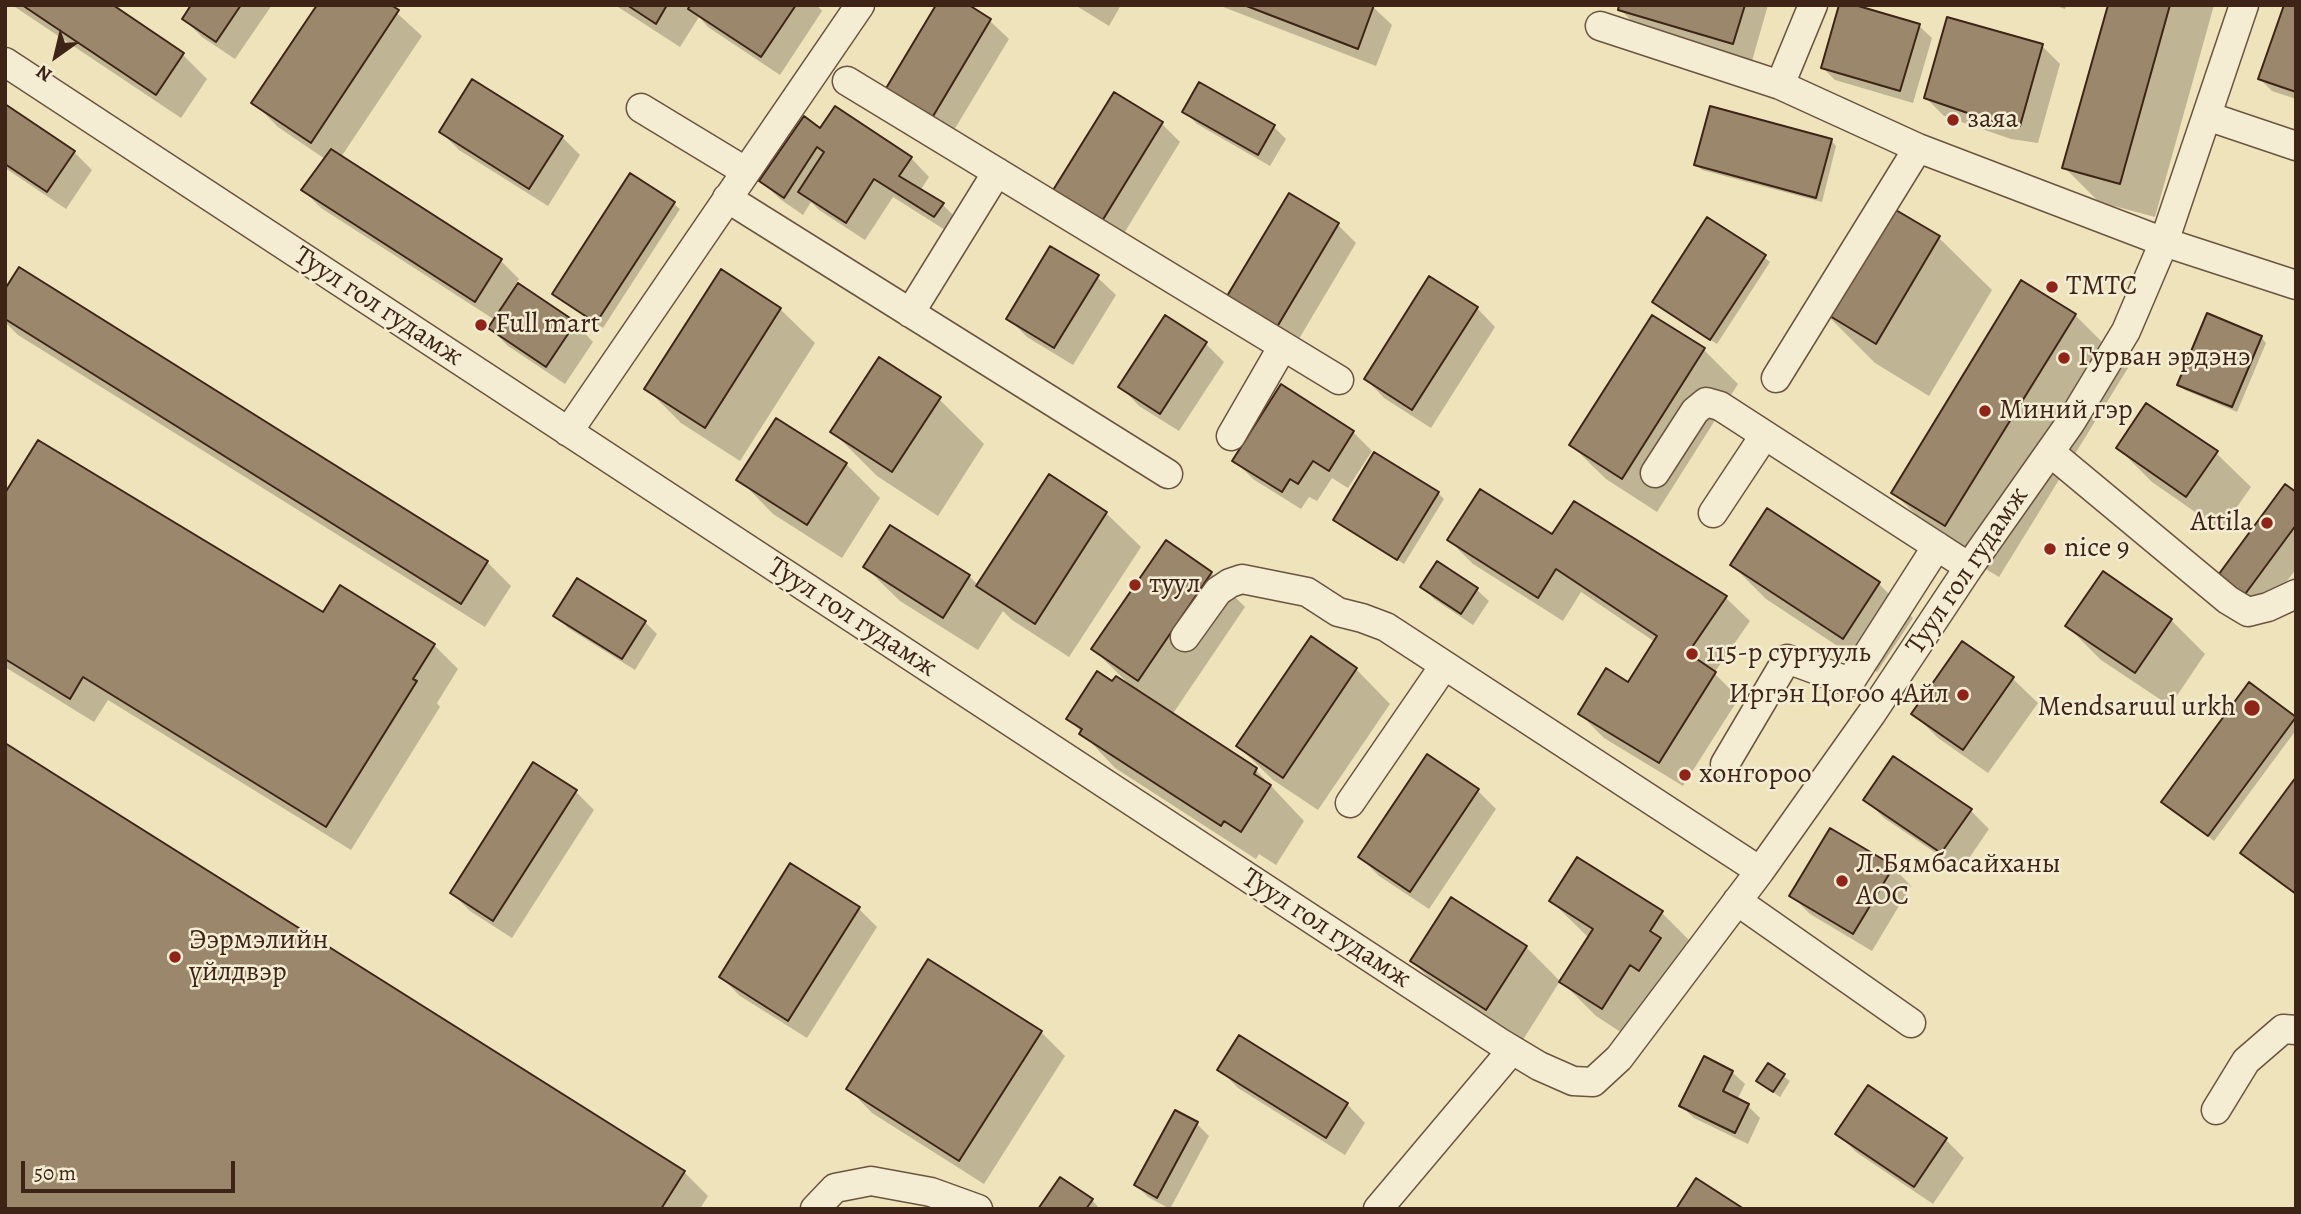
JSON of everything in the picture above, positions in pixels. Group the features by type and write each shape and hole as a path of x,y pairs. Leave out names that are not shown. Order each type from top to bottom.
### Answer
{"street":[{"path":"568,432 860,5"},
{"path":"1780,85 1813,5"},
{"name":"Туул гол гудамж","path":"5,62 1512,1051 1573,1081 1593,1082 1619,1058 1760,871 1872,713 1969,567 2071,422 2126,331 2164,242 2244,5"},
{"path":"1600,26 1780,85 1918,148 2164,242 2296,285"},
{"path":"847,81 1339,380"},
{"path":"641,108 746,171"},
{"path":"2207,116 2296,146"},
{"path":"1776,378 1918,148"},
{"path":"910,313 997,172"},
{"path":"727,198 1168,474"},
{"path":"1231,436 1283,346"},
{"path":"1656,473 1695,411 1706,402 1720,406 1969,567"},
{"path":"1713,513 1764,436"},
{"path":"2050,452 2228,600 2248,612 2268,607 2296,594"},
{"path":"1725,764 1787,659 1850,682 1937,546"},
{"path":"1185,637 1218,591 1230,583 1242,579 1307,592 1338,612 1386,627 1760,871"},
{"path":"1350,803 1444,666"},
{"path":"1737,901 1911,1023"},
{"path":"2216,1110 2246,1061 2283,1029 2296,1030"},
{"path":"1378,1209 1512,1051"},
{"path":"815,1209 835,1188 871,1181 931,1192 978,1209"}],"building":[{"path":"22,5 113,5 184,53 156,95"},
{"path":"191,5 241,5 216,42 182,19"},
{"path":"317,5 391,5 399,10 311,143 251,103"},
{"path":"627,5 667,5 656,24"},
{"path":"690,5 796,5 761,57 688,9"},
{"path":"936,5 969,5 991,19 929,123 882,95"},
{"path":"1244,5 1374,5 1358,49"},
{"path":"1619,5 1745,5 1733,44 1618,10"},
{"path":"1839,5 1855,5 1920,24 1900,91 1821,68"},
{"path":"2108,5 2170,5 2120,184 2062,168"},
{"path":"2284,5 2296,5 2296,92 2258,79"},
{"path":"1947,17 2043,44 2020,126 1991,121 1924,98"},
{"path":"472,79 563,136 529,189 439,132"},
{"path":"1199,82 1275,125 1258,155 1182,112"},
{"path":"1114,92 1163,122 1099,226 1050,195"},
{"path":"5,104 75,151 47,192 5,164"},
{"path":"835,106 912,157 899,176 944,203 934,217 874,179 846,223 798,192 824,152 817,147 784,198 759,181 804,116 820,128"},
{"path":"1710,106 1832,139 1816,198 1694,165"},
{"path":"331,149 502,259 475,302 301,190"},
{"path":"630,173 675,202 596,323 552,294"},
{"path":"1289,193 1339,223 1274,332 1224,301"},
{"path":"1884,203 1940,236 1876,344 1820,310"},
{"path":"1707,217 1766,255 1710,340 1652,302"},
{"path":"1050,246 1099,275 1054,348 1006,319"},
{"path":"19,267 488,561 461,604 5,319 5,289"},
{"path":"721,269 781,308 705,428 644,389"},
{"path":"1429,276 1478,307 1412,410 1364,379"},
{"path":"2021,280 2076,314 1945,526 1891,493"},
{"path":"518,283 576,322 546,367 488,328"},
{"path":"2207,313 2262,336 2232,407 2177,385"},
{"path":"1165,315 1207,342 1160,414 1118,387"},
{"path":"1652,315 1705,348 1622,479 1569,445"},
{"path":"879,357 941,397 892,472 830,432"},
{"path":"1281,384 1354,431 1329,471 1313,461 1298,484 1290,479 1282,492 1232,461"},
{"path":"2146,403 2218,451 2186,497 2116,448"},
{"path":"776,418 847,463 807,525 736,480"},
{"path":"38,440 323,612 340,585 435,644 413,679 417,681 326,827 83,677 70,699 5,659 5,493"},
{"path":"1374,452 1439,492 1397,560 1333,520"},
{"path":"1049,474 1107,512 1035,624 976,586"},
{"path":"2285,484 2296,492 2296,525 2243,597 2216,578"},
{"path":"1480,489 1552,534 1574,501 1727,596 1688,653 1716,672 1659,763 1578,714 1606,668 1628,682 1657,636 1556,569 1538,598 1447,540"},
{"path":"1767,508 1880,582 1843,639 1730,565"},
{"path":"890,525 970,575 943,618 863,567"},
{"path":"1166,540 1212,572 1138,681 1091,649"},
{"path":"1437,561 1478,588 1461,614 1420,587"},
{"path":"2103,571 2172,619 2135,673 2065,626"},
{"path":"577,578 646,621 622,659 553,616"},
{"path":"1311,636 1357,668 1283,778 1236,746"},
{"name":"Иргэн Цогоо 4Айл","path":"1962,641 2014,677 1963,750 1911,714"},
{"path":"1097,671 1112,681 1116,676 1257,768 1254,774 1271,785 1241,832 1224,821 1221,826 1079,734 1082,729 1066,719"},
{"path":"2249,682 2296,717 2208,836 2161,802"},
{"name":"Ээрмэлийн үйлдвэр","path":"5,743 685,1171 661,1209 5,1209"},
{"path":"1427,754 1479,789 1410,892 1358,857"},
{"path":"1893,756 1972,809 1941,853 1863,800"},
{"path":"533,762 577,790 493,921 450,893"},
{"path":"2296,777 2296,894 2240,853"},
{"name":"Л.Бямбасайханы АОС","path":"1830,828 1894,866 1853,934 1789,896"},
{"path":"1577,857 1663,911 1650,931 1661,938 1639,971 1630,965 1602,1009 1559,982 1593,929 1549,901"},
{"path":"790,863 860,907 788,1021 719,977"},
{"path":"1451,897 1527,946 1486,1010 1410,961"},
{"path":"928,959 1042,1031 959,1161 846,1089"},
{"path":"1239,1035 1348,1103 1326,1138 1217,1070"},
{"path":"1704,1056 1733,1071 1723,1091 1749,1104 1735,1133 1679,1106"},
{"path":"1768,1063 1785,1074 1773,1092 1756,1081"},
{"path":"1868,1085 1947,1138 1914,1187 1835,1134"},
{"path":"1175,1110 1198,1122 1157,1198 1134,1185"},
{"path":"1060,1177 1093,1199 1086,1209 1038,1209"},
{"path":"1696,1178 1744,1209 1676,1209"}],"place":[{"name":"заяа","path":"1953,120"},
{"name":"ТМТС","path":"2052,287"},
{"name":"Full mart","path":"481,325"},
{"name":"Гурван эрдэнэ","path":"2064,358"},
{"name":"Миний гэр","path":"1985,411"},
{"name":"Attila","path":"2267,523"},
{"name":"nice 9","path":"2050,549"},
{"name":"туул","path":"1135,585"},
{"name":"115-р сургууль","path":"1692,654"},
{"name":"Иргэн Цогоо 4Айл","path":"1963,695"},
{"name":"Mendsaruul urkh","path":"2252,708"},
{"name":"хонгороо","path":"1685,775"},
{"name":"Л.Бямбасайханы АОС","path":"1842,881"},
{"name":"Ээрмэлийн үйлдвэр","path":"175,957"}]}
